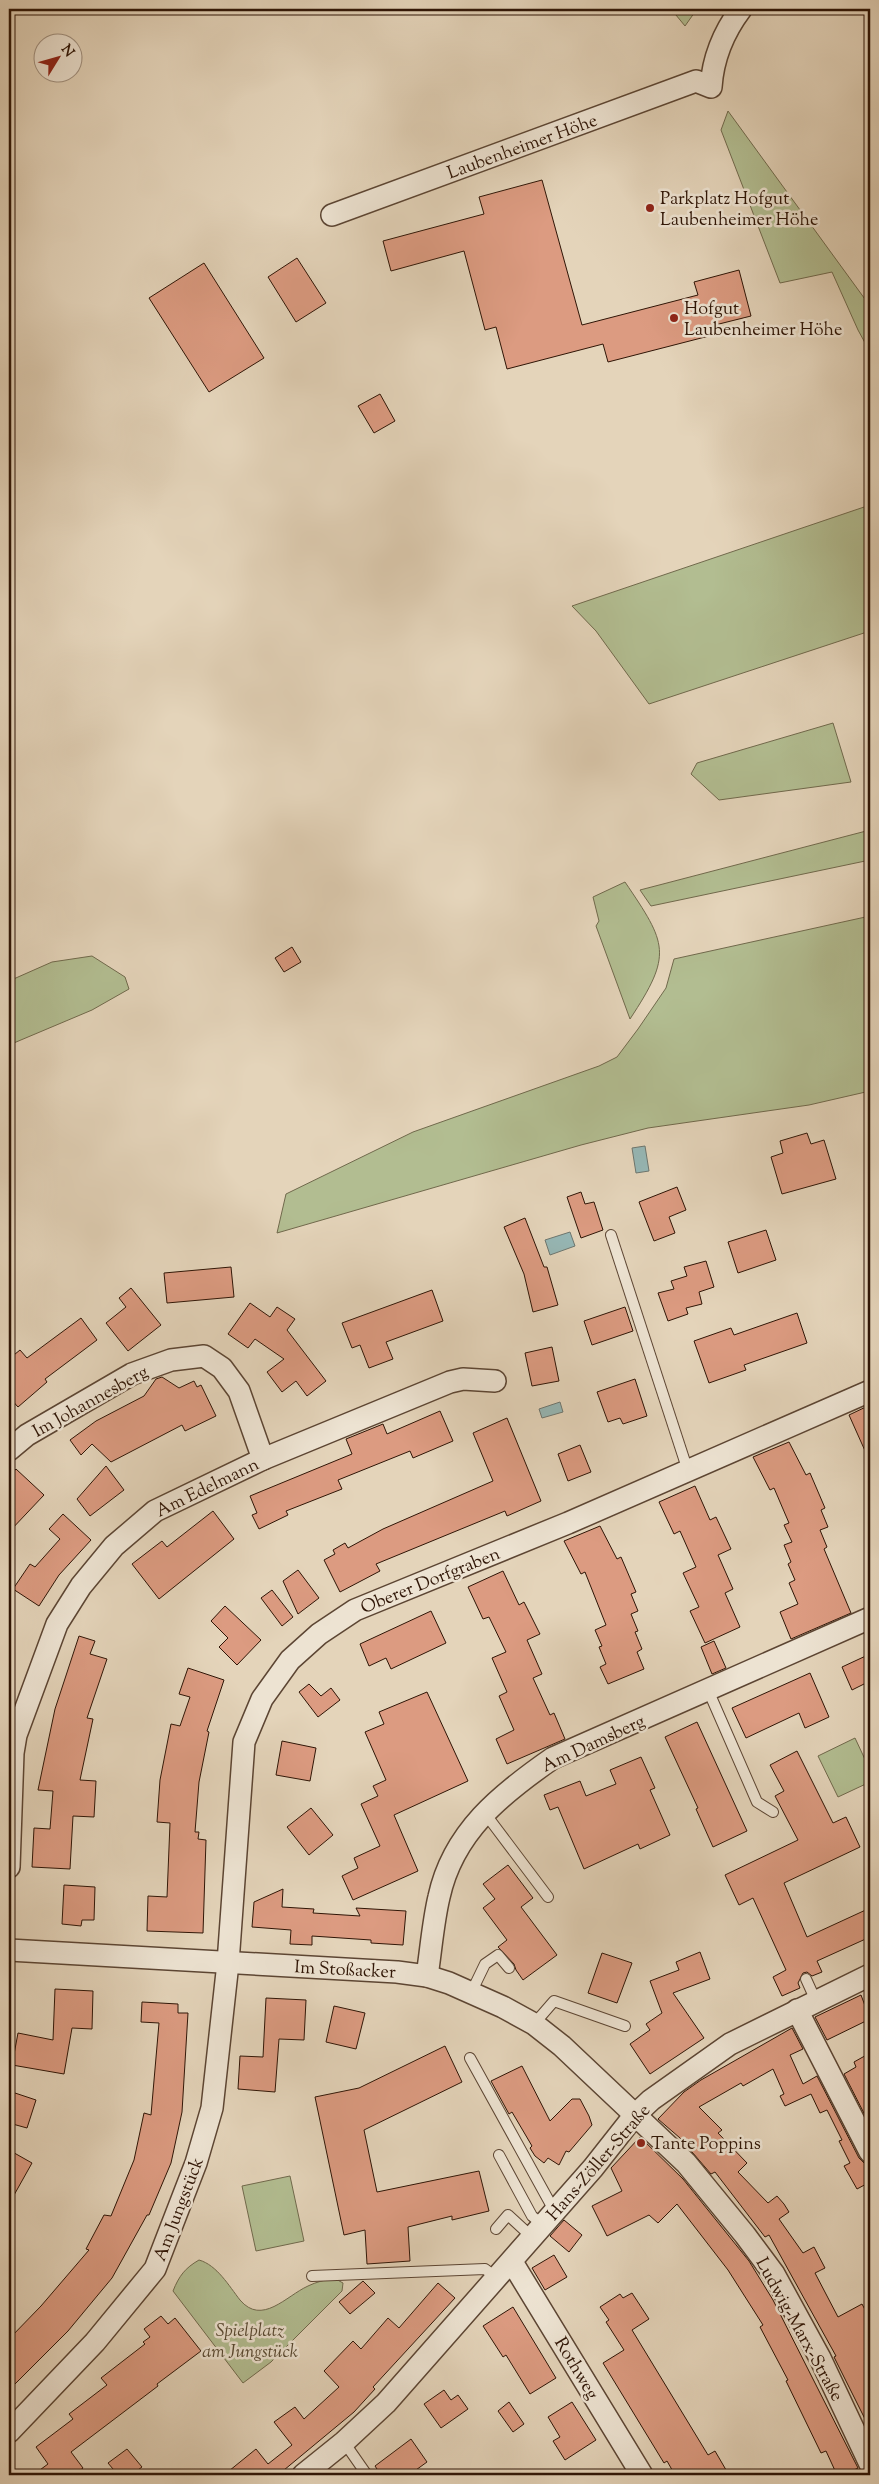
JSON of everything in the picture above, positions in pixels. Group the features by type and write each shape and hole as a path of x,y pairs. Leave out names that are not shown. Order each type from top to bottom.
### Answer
{"street":[{"name":"Laubenheimer Höhe","path":"332,215 696,81 711,87 715,56 732,21 741,9"},
{"name":"Im Johannesberg","path":"9,1450 27,1435 132,1374 171,1360 204,1356 222,1368 239,1391 264,1459"},
{"name":"Am Edelmann","path":"9,1867 13,1754 16,1735 57,1624 81,1586 114,1546 155,1511 264,1459 450,1382 463,1379 495,1381"},
{"name":"Oberer Dorfgraben","path":"228,1963 244,1742 262,1698 290,1660 319,1634 355,1610 568,1523 870,1391"},
{"name":"Am Damsberg","path":"427,1976 439,1897 447,1869 468,1832 484,1812 514,1785 553,1758 870,1618"},
{"name":"Im Stoßacker","path":"9,1950 397,1972 427,1976 471,1993 534,2024 562,2046 634,2116"},
{"name":"Am Jungstück","path":"9,2432 95,2342 155,2269 196,2163 212,2108 228,1963"},
{"name":"Hans-Zöller-Straße","path":"303,2475 344,2442 386,2403 544,2225 634,2116 670,2084 717,2053 796,2010 816,2000 868,1983"},
{"path":"796,2010 870,2152"},
{"name":"Ludwig-Marx-Straße","path":"634,2116 686,2163 745,2235 774,2274 820,2358 870,2464"},
{"name":"Rothweg","path":"512,2262 642,2475"}],"lane":[{"path":"611,1235 688,1471"},
{"path":"708,1690 757,1802 773,1812"},
{"path":"484,1812 548,1896"},
{"path":"471,1993 485,1964 498,1955 509,1968"},
{"path":"806,1979 816,2000"},
{"path":"534,2024 554,2001 625,2026"},
{"path":"470,2058 544,2225"},
{"path":"499,2155 532,2216 544,2225"},
{"path":"496,2229 508,2215 544,2225"},
{"path":"312,2276 486,2269 497,2278"},
{"path":"344,2442 367,2475"}],"green space":[{"path":"671,9 697,9 685,26"},
{"path":"728,111 870,306 870,352 832,272 780,283 721,130"},
{"path":"870,505 870,631 649,704 596,631 572,606"},
{"path":"833,723 851,782 719,800 691,774 697,763"},
{"path":"870,830 870,860 651,906 640,890"},
{"path":"625,882 650,920 659,949 658,963 653,979 630,1019 596,926 599,921 593,897"},
{"path":"870,916 870,1091 809,1105 648,1128 581,1145 277,1233 286,1194 413,1132 599,1066 617,1057 666,988 674,959"},
{"path":"92,956 125,977 129,989 92,1010 9,1045 9,981 52,962"},
{"path":"855,1738 870,1770 870,1782 838,1797 818,1756"},
{"path":"290,2176 304,2241 256,2251 242,2186"},
{"name":"Spielplatz am Jungstück","path":"199,2260 217,2271 248,2307 257,2310 265,2310 283,2302 308,2286 334,2278 343,2283 342,2291 271,2362 243,2383 173,2291 183,2273"}],"water":[{"path":"645,1146 649,1171 636,1173 632,1148"},
{"path":"570,1232 575,1246 550,1255 545,1240"},
{"path":"560,1402 563,1412 542,1418 539,1409"}],"building":[{"path":"542,180 582,325 698,295 694,282 739,270 751,316 707,327 709,336 608,362 603,344 507,369 496,327 485,330 464,251 391,271 383,241 484,214 479,197"},
{"path":"297,258 326,303 296,322 268,277"},
{"path":"204,263 264,358 209,392 149,298"},
{"path":"380,394 395,421 374,433 358,406"},
{"path":"292,947 301,962 284,972 275,958"},
{"path":"807,1133 811,1144 824,1140 836,1179 782,1194 771,1157 783,1153 780,1141"},
{"path":"677,1187 686,1210 669,1217 675,1233 654,1241 639,1202"},
{"path":"581,1192 585,1204 594,1202 603,1230 581,1238 567,1197"},
{"path":"525,1218 544,1267 547,1267 558,1305 533,1312 524,1274 504,1227"},
{"path":"766,1230 776,1260 738,1273 728,1242"},
{"path":"706,1261 714,1287 699,1292 702,1304 686,1308 688,1314 668,1321 658,1293 674,1289 671,1281 687,1276 684,1267"},
{"path":"231,1267 234,1297 167,1303 164,1273"},
{"path":"131,1288 161,1325 128,1351 106,1323 126,1307 119,1298"},
{"path":"432,1290 443,1321 386,1342 393,1359 369,1368 360,1345 352,1348 342,1323"},
{"path":"250,1303 270,1317 277,1307 295,1319 287,1330 326,1381 307,1396 296,1381 282,1392 267,1372 284,1359 255,1339 248,1348 228,1334"},
{"path":"625,1307 633,1331 592,1345 584,1321"},
{"path":"797,1313 807,1343 744,1365 746,1370 709,1383 694,1341 731,1328 734,1335"},
{"path":"81,1318 97,1340 45,1379 47,1382 18,1407 9,1397 9,1359 20,1350 27,1358"},
{"path":"552,1347 559,1381 532,1386 525,1353"},
{"path":"162,1377 179,1388 194,1381 197,1387 201,1385 216,1416 185,1431 182,1425 111,1462 92,1444 81,1455 70,1440 96,1421 144,1396 156,1379"},
{"path":"635,1379 647,1416 623,1424 620,1418 608,1422 597,1392"},
{"path":"870,1405 870,1462 849,1415"},
{"path":"440,1411 453,1441 413,1458 410,1451 338,1480 342,1489 286,1511 288,1515 259,1529 252,1515 257,1513 250,1496 352,1454 346,1439 383,1424 387,1434"},
{"path":"507,1418 541,1501 507,1516 505,1511 376,1564 380,1571 340,1592 324,1560 335,1554 333,1550 345,1543 348,1548 383,1529 493,1481 473,1433"},
{"path":"789,1442 806,1475 810,1473 825,1508 821,1510 828,1527 820,1530 827,1547 824,1549 851,1613 791,1639 780,1612 798,1604 789,1583 795,1580 788,1564 791,1562 784,1545 792,1542 784,1525 789,1523 774,1488 770,1490 753,1457"},
{"path":"580,1445 591,1472 568,1481 558,1454"},
{"path":"106,1466 124,1490 90,1516 77,1499"},
{"path":"16,1469 44,1495 9,1532 9,1477"},
{"path":"695,1486 710,1520 716,1517 731,1549 718,1555 733,1589 725,1593 740,1627 705,1643 690,1611 699,1607 683,1573 696,1567 680,1531 674,1534 659,1502"},
{"path":"213,1511 234,1539 159,1599 132,1564 162,1541 167,1547"},
{"path":"63,1514 91,1540 59,1575 39,1606 13,1589 30,1564 35,1567 60,1539 49,1529"},
{"path":"600,1526 617,1559 621,1557 636,1592 631,1594 638,1611 631,1614 638,1631 635,1632 642,1649 637,1652 644,1669 608,1684 600,1667 606,1664 599,1647 602,1646 595,1630 606,1625 585,1572 581,1574 564,1541"},
{"path":"298,1570 319,1598 298,1614 283,1581"},
{"path":"503,1571 519,1605 524,1602 540,1634 527,1640 542,1674 533,1678 550,1715 554,1713 565,1739 507,1764 496,1739 514,1730 499,1696 507,1692 492,1658 506,1652 489,1617 483,1619 468,1587"},
{"path":"272,1590 293,1617 282,1626 261,1598"},
{"path":"225,1606 261,1640 237,1665 219,1647 228,1638 211,1621"},
{"path":"431,1611 446,1643 391,1669 386,1658 369,1666 360,1644"},
{"path":"79,1636 95,1641 90,1654 107,1659 87,1718 93,1719 80,1780 96,1781 94,1817 73,1816 70,1869 32,1867 34,1828 50,1829 53,1791 38,1790 55,1709"},
{"path":"714,1641 726,1668 712,1674 701,1647"},
{"path":"870,1654 870,1681 852,1690 842,1667"},
{"path":"188,1668 224,1680 207,1731 209,1732 199,1782 195,1832 199,1832 198,1839 206,1840 203,1933 147,1931 148,1896 167,1897 170,1823 157,1822 160,1780 171,1724 180,1726 190,1697 179,1694"},
{"path":"810,1673 829,1717 805,1728 799,1713 746,1738 732,1708"},
{"path":"309,1684 321,1696 331,1688 340,1700 318,1717 299,1692"},
{"path":"427,1692 468,1781 394,1815 418,1871 353,1900 342,1876 358,1868 354,1858 380,1846 361,1804 378,1796 373,1786 386,1780 365,1732 384,1724 379,1712"},
{"path":"697,1722 747,1831 713,1847 696,1809 698,1808 665,1737"},
{"path":"282,1741 316,1748 310,1781 276,1775"},
{"path":"797,1751 833,1823 846,1817 860,1847 784,1883 807,1937 870,1908 870,1937 817,1961 822,1972 812,1976 807,1972 803,1973 798,1983 800,1988 782,1996 773,1977 786,1970 753,1898 739,1905 725,1875 798,1840 775,1796 784,1791 770,1765"},
{"path":"641,1757 655,1788 650,1790 670,1835 640,1849 638,1844 584,1869 558,1807 550,1810 544,1795 580,1781 586,1796 616,1784 610,1770"},
{"path":"311,1808 333,1835 309,1855 287,1827"},
{"path":"508,1865 533,1898 521,1907 557,1955 523,1980 514,1964 498,1947 507,1940 483,1908 495,1899 483,1884"},
{"path":"64,1885 95,1887 94,1920 82,1920 81,1926 62,1924"},
{"path":"283,1889 282,1907 314,1909 313,1913 360,1916 356,1908 406,1911 403,1945 371,1943 371,1940 312,1936 312,1945 290,1944 291,1930 252,1927 254,1902"},
{"path":"700,1952 710,1979 673,1993 704,2038 650,2074 630,2044 650,2030 646,2024 662,2013 650,1981 679,1970 676,1962"},
{"path":"602,1953 632,1963 617,2003 588,1993"},
{"path":"55,1989 93,1991 92,2029 72,2028 64,2074 12,2065 18,2033 53,2040"},
{"path":"861,1995 870,2019 827,2040 815,2017"},
{"path":"266,1998 306,2000 304,2040 279,2039 275,2092 238,2089 240,2056 263,2057"},
{"path":"142,2002 178,2004 178,2013 188,2013 182,2112 171,2163 149,2215 147,2215 112,2278 68,2331 9,2390 9,2339 41,2306 89,2250 86,2249 104,2215 111,2216 134,2160 144,2113 151,2115 159,2023 141,2022"},
{"path":"334,2006 365,2013 356,2049 326,2042"},
{"path":"792,2028 803,2049 790,2055 803,2084 817,2076 859,2158 864,2163 870,2164 870,2182 857,2189 844,2166 850,2163 839,2141 842,2140 827,2110 820,2113 811,2094 785,2106 780,2096 784,2094 773,2069 743,2086 741,2083 699,2107 722,2130 718,2133 747,2163 738,2172 768,2203 777,2196 784,2204 789,2212 779,2219 803,2253 814,2247 825,2268 815,2273 838,2317 862,2304 870,2319 870,2429 834,2357 836,2356 769,2235 765,2237 715,2172 711,2174 680,2138 658,2119 684,2092 701,2080"},
{"path":"445,2046 462,2082 364,2130 377,2192 479,2171 489,2211 452,2220 452,2216 408,2227 410,2261 367,2264 365,2230 344,2235 315,2097 359,2088"},
{"path":"870,2053 870,2125 844,2074 856,2067 854,2062"},
{"path":"522,2066 550,2121 572,2099 580,2099 589,2116 592,2125 569,2152 566,2151 559,2165 548,2158 544,2163 535,2156 530,2148 532,2146 512,2112 509,2114 491,2081"},
{"path":"9,2091 36,2100 27,2128 9,2123"},
{"path":"640,2137 683,2179 749,2261 773,2300 858,2468 844,2475 837,2475 826,2451 821,2453 786,2381 788,2380 760,2327 763,2325 728,2270 677,2204 658,2223 649,2215 607,2236 592,2206 622,2191 611,2168"},
{"path":"9,2150 32,2163 9,2204"},
{"path":"564,2220 582,2235 569,2252 550,2236"},
{"path":"554,2255 567,2277 545,2290 532,2268"},
{"path":"363,2281 375,2293 350,2314 339,2302"},
{"path":"438,2283 455,2298 373,2387 375,2389 354,2412 278,2475 224,2475 256,2449 268,2464 292,2445 274,2422 295,2407 304,2419 339,2387 324,2371 353,2341 361,2349 388,2318 399,2328"},
{"path":"632,2293 649,2319 632,2330 708,2455 715,2451 729,2475 675,2475 667,2461 664,2463 603,2363 624,2350 606,2322 609,2320 600,2307 620,2294 623,2298"},
{"path":"513,2307 556,2378 530,2394 506,2355 503,2357 483,2326"},
{"path":"161,2316 168,2324 175,2318 201,2351 71,2452 83,2468 74,2475 33,2475 48,2464 36,2447 73,2419 69,2414 107,2385 101,2378 145,2344 143,2342 150,2337 144,2329"},
{"path":"444,2390 451,2400 458,2395 468,2409 441,2428 424,2404"},
{"path":"509,2402 524,2424 513,2432 498,2411"},
{"path":"572,2402 596,2440 565,2460 553,2441 560,2437 548,2417"},
{"path":"411,2439 427,2462 409,2475 381,2475 375,2466"},
{"path":"127,2449 142,2467 131,2475 118,2475 108,2463"}],"place":[{"name":"Parkplatz Hofgut Laubenheimer Höhe","path":"650,208"},
{"name":"Hofgut Laubenheimer Höhe","path":"674,318"},
{"name":"Tante Poppins","path":"641,2143"}]}
